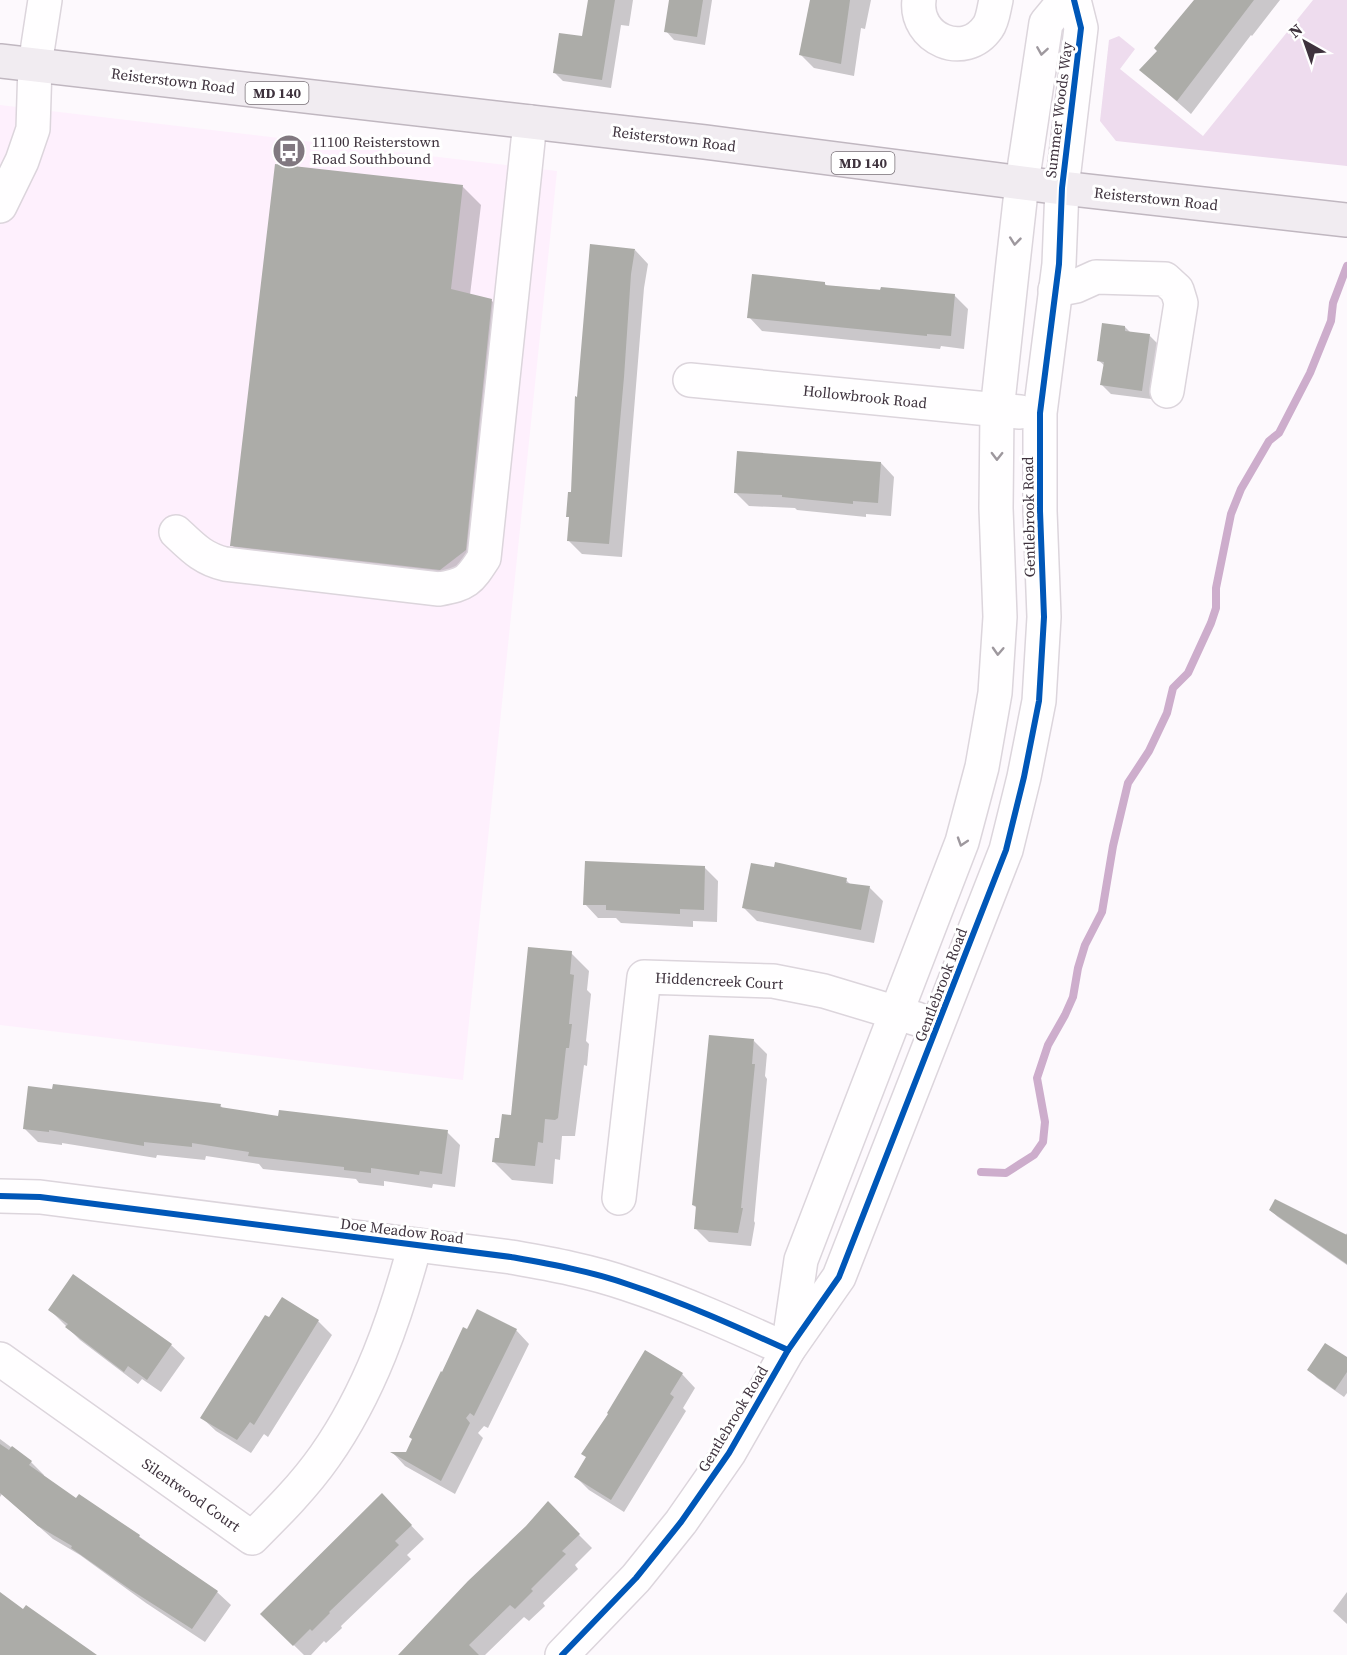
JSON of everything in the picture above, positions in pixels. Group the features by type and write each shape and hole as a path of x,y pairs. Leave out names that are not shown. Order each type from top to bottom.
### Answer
{"main road":[{"name":"Reisterstown Road","path":"0,61 1347,220"}],"street":[{"path":"0,206 22,161 33,129 34,65 45,0"},
{"path":"919,0 922,21 931,35 944,43 962,45 974,40 989,26 996,0"},
{"name":"Summer Woods Way","path":"1022,183 1046,23 1065,0"},
{"name":"Summer Woods Way","path":"1062,188 1081,28 1074,0"},
{"path":"176,532 208,560 225,564 439,589 460,585 473,575 484,558 530,122"},
{"name":"Gentlebrook Road","path":"788,1350 801,1260 962,842 982,767 995,693 1000,617 996,508 998,411 1022,183"},
{"name":"Gentlebrook Road","path":"562,1655 636,1578 681,1522 729,1453 788,1350 839,1277 1006,850 1039,701 1044,617 1040,511 1040,413 1059,264 1062,188"},
{"path":"1055,290 1076,286 1096,277 1165,279 1177,290 1181,303 1167,391"},
{"name":"Hollowbrook Road","path":"690,380 998,411 1040,413"},
{"name":"Hiddencreek Court","path":"619,1198 644,977 773,981 824,991 939,1026"},
{"name":"Doe Meadow Road","path":"0,1196 40,1197 512,1257 566,1267 625,1283 693,1307 788,1350"},
{"name":"Silentwood Court","path":"0,1359 252,1538 294,1496 326,1455 350,1416 381,1353 415,1245"}],"shaded area":[{"path":"1313,0 1347,0 1347,166 1116,141 1100,121 1109,40 1119,36 1135,49 1120,69 1203,136"},
{"path":"0,105 557,171 463,1080 0,1025"}],"building":[{"path":"588,0 615,0 602,80 553,73 559,33 582,36"},
{"path":"669,0 703,0 697,37 664,32"},
{"path":"810,0 850,0 841,64 799,55"},
{"path":"1194,0 1254,0 1177,101 1139,70 1157,51 1154,48"},
{"path":"275,164 463,185 451,289 492,299 466,550 440,570 230,546"},
{"path":"590,244 635,249 609,544 567,541 569,517 566,517 568,492 571,492 575,396 577,397"},
{"path":"752,274 825,282 825,285 880,290 881,287 955,294 951,336 927,334 927,336 747,318"},
{"path":"1102,323 1125,326 1125,331 1150,334 1142,391 1100,385 1104,362 1097,361"},
{"path":"737,451 881,462 878,503 853,501 853,504 782,497 782,495 734,493"},
{"path":"585,861 705,866 704,910 680,909 680,914 606,910 606,905 583,905"},
{"path":"775,862 847,878 846,883 870,886 861,930 742,908 751,863 774,867"},
{"path":"528,947 572,951 570,974 574,975 569,1024 572,1024 569,1048 566,1048 558,1118 545,1119 543,1143 538,1142 535,1166 492,1162 495,1138 499,1138 502,1114 511,1115"},
{"path":"709,1035 754,1039 752,1064 755,1064 741,1208 743,1208 738,1233 694,1229 696,1206 692,1205"},
{"path":"53,1084 221,1104 220,1107 278,1116 279,1110 448,1130 442,1174 420,1171 419,1175 371,1168 371,1173 344,1170 344,1167 248,1156 249,1152 192,1143 192,1147 144,1142 144,1146 49,1130 49,1132 23,1129 28,1086 52,1089"},
{"path":"1275,1199 1347,1235 1347,1264 1269,1210"},
{"path":"73,1274 172,1344 147,1380 128,1366 124,1372 65,1327 68,1324 48,1310"},
{"path":"282,1297 319,1320 254,1425 250,1422 237,1440 200,1418 265,1315 269,1317"},
{"path":"477,1309 517,1329 474,1416 470,1413 466,1418 470,1423 441,1481 390,1452 406,1452 412,1439 409,1437 441,1371 463,1327 467,1329"},
{"path":"1325,1343 1347,1357 1347,1372 1335,1390 1307,1370"},
{"path":"645,1350 683,1373 670,1394 674,1397 611,1500 574,1477 586,1457 581,1454 608,1414"},
{"path":"0,1444 9,1450 12,1446 32,1461 29,1465 76,1498 79,1494 218,1591 192,1629 131,1590 71,1548 72,1546 38,1526 0,1493"},
{"path":"382,1493 412,1525 395,1541 399,1545 312,1631 310,1629 293,1646 260,1614"},
{"path":"548,1501 580,1534 562,1551 566,1554 531,1589 533,1591 515,1609 510,1605 469,1645 479,1655 398,1655 468,1581 526,1526"},
{"path":"0,1592 23,1609 26,1605 97,1655 0,1655"}],"waterway":[{"path":"981,1172 1006,1173 1034,1155 1043,1142 1045,1122 1037,1078 1048,1045 1073,997 1085,945 1102,912 1113,846 1128,783 1149,751 1167,713 1173,688 1188,673 1211,623 1216,608 1216,588 1231,514 1241,489 1269,441 1279,433 1310,373 1331,321 1333,303 1347,266"}],"cycle path":[{"path":"562,1655 636,1578 681,1522 729,1453 788,1350 839,1277 1006,850 1039,701 1044,617 1040,511 1040,413 1059,264 1062,188 1081,28 1074,0"},
{"path":"0,1196 40,1197 511,1257 555,1265 599,1275 648,1291 788,1350"}],"place":[{"name":"11100 Reisterstown Road Southbound","path":"289,151"}]}
